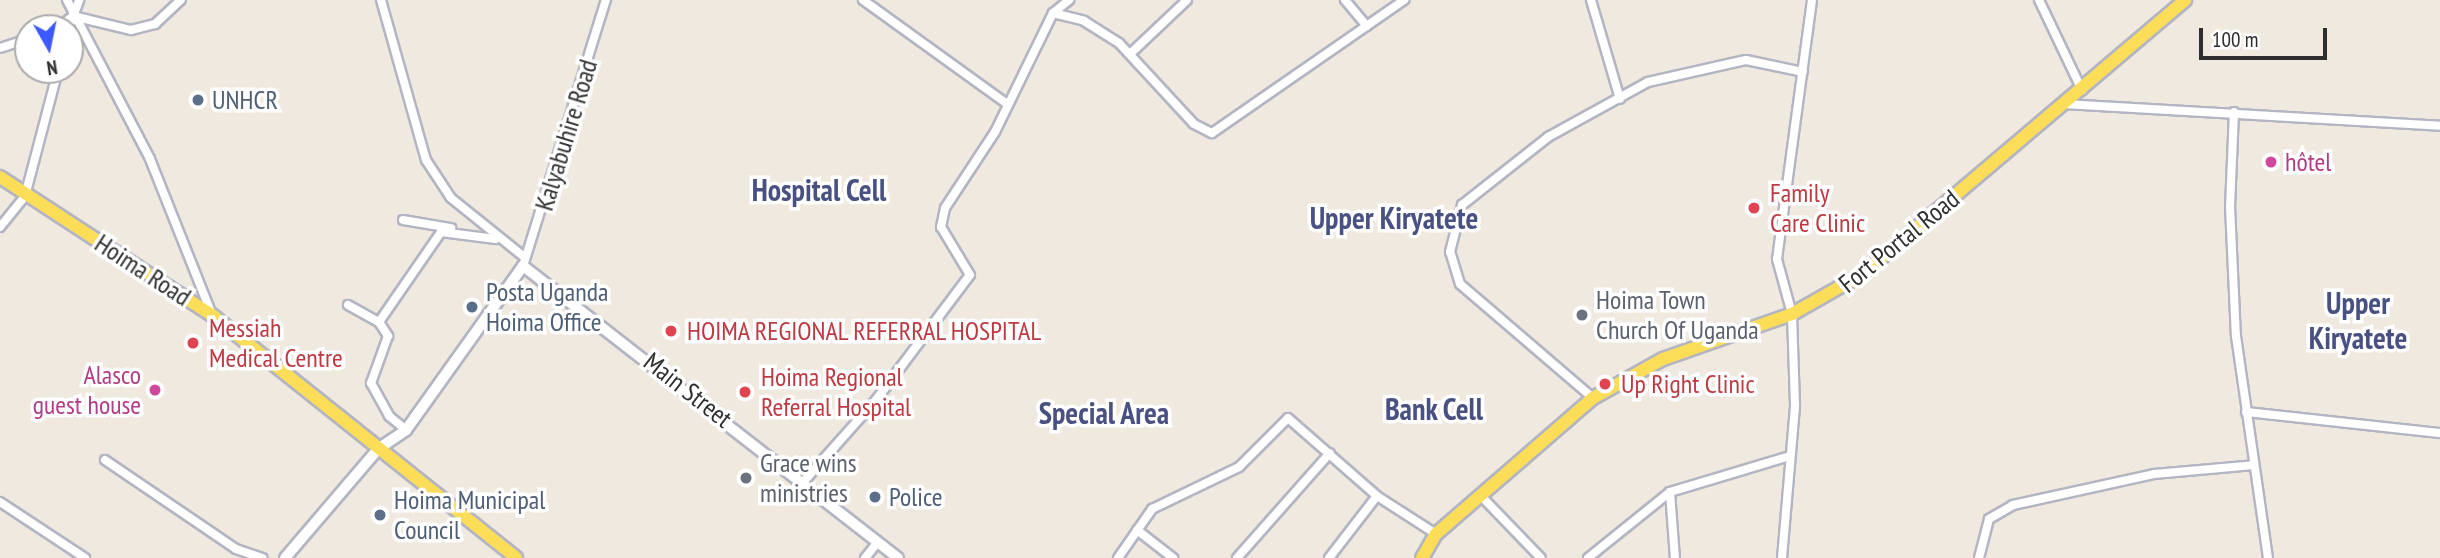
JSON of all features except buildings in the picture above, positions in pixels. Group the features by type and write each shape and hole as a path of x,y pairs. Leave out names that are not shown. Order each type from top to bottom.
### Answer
{"main road":[{"name":"Fort Portal Road","path":"1422,558 1436,534 1483,498 1593,398 1663,359 1793,314 1861,275 2185,0"},
{"name":"Hoima Road","path":"0,177 25,196 212,315 516,558"}],"street":[{"path":"84,19 131,30 155,24 181,0"},
{"path":"285,558 378,449 406,430 523,260 451,198 426,160 382,0"},
{"name":"Kalyabuhire Road","path":"523,260 553,182 606,0"},
{"path":"863,0 1006,104"},
{"path":"805,480 876,400 970,275 941,227 945,208 1006,104 1053,13 1069,0"},
{"path":"1131,54 1187,0"},
{"path":"1345,0 1367,26"},
{"path":"1053,13 1084,21 1131,54 1194,124 1212,133 1404,0"},
{"path":"1591,0 1620,99"},
{"path":"1782,558 1787,457 1795,405 1793,314 1777,260 1812,0"},
{"path":"2039,0 2082,90"},
{"path":"84,32 99,55 150,159 212,315"},
{"path":"1593,398 1473,300 1451,268 1450,252 1462,205 1499,171 1648,82 1723,61 1804,72"},
{"path":"0,227 25,196 54,84"},
{"path":"2064,104 2440,126"},
{"path":"2235,112 2230,206 2246,412 2268,558"},
{"path":"403,220 499,240"},
{"path":"379,322 428,244 457,230"},
{"name":"Main Street","path":"523,260 541,277 805,480 898,558"},
{"path":"348,305 379,322 388,337 371,383 388,416 406,430"},
{"path":"2246,412 2440,433"},
{"path":"1118,558 1137,530 1164,500 1240,467 1289,418 1377,496 1436,534"},
{"path":"1237,558 1330,453"},
{"path":"1588,558 1670,492 1787,457"},
{"path":"104,460 236,549 262,558"},
{"path":"1979,558 1989,519 2024,501 2154,474 2254,465"},
{"path":"1670,492 1675,558"},
{"path":"1329,558 1377,496"},
{"path":"1483,498 1541,558"},
{"path":"0,502 85,558"},
{"path":"1137,530 1173,558"},
{"path":"865,558 877,543"}],"place":[{"name":"UNHCR","path":"198,100"},
{"name":"hôtel","path":"2271,162"},
{"name":"Family Care Clinic","path":"1754,208"},
{"name":"Posta Uganda Hoima Office","path":"472,307"},
{"name":"Hoima Town Church Of Uganda","path":"1582,315"},
{"name":"HOIMA REGIONAL REFERRAL HOSPITAL","path":"671,331"},
{"name":"Messiah Medical Centre","path":"193,343"},
{"name":"Up Right Clinic","path":"1605,384"},
{"name":"Alasco guest house","path":"155,390"},
{"name":"Hoima Regional Referral Hospital","path":"745,392"},
{"name":"Grace wins ministries","path":"746,478"},
{"name":"Police","path":"875,497"},
{"name":"Hoima Municipal Council","path":"380,515"}],"district":[{"name":"Hospital Cell","path":"819,190"},
{"name":"Upper Kiryatete","path":"1394,218"},
{"name":"Upper Kiryatete","path":"2358,320"},
{"name":"Bank Cell","path":"1434,409"},
{"name":"Special Area","path":"1104,413"}]}
